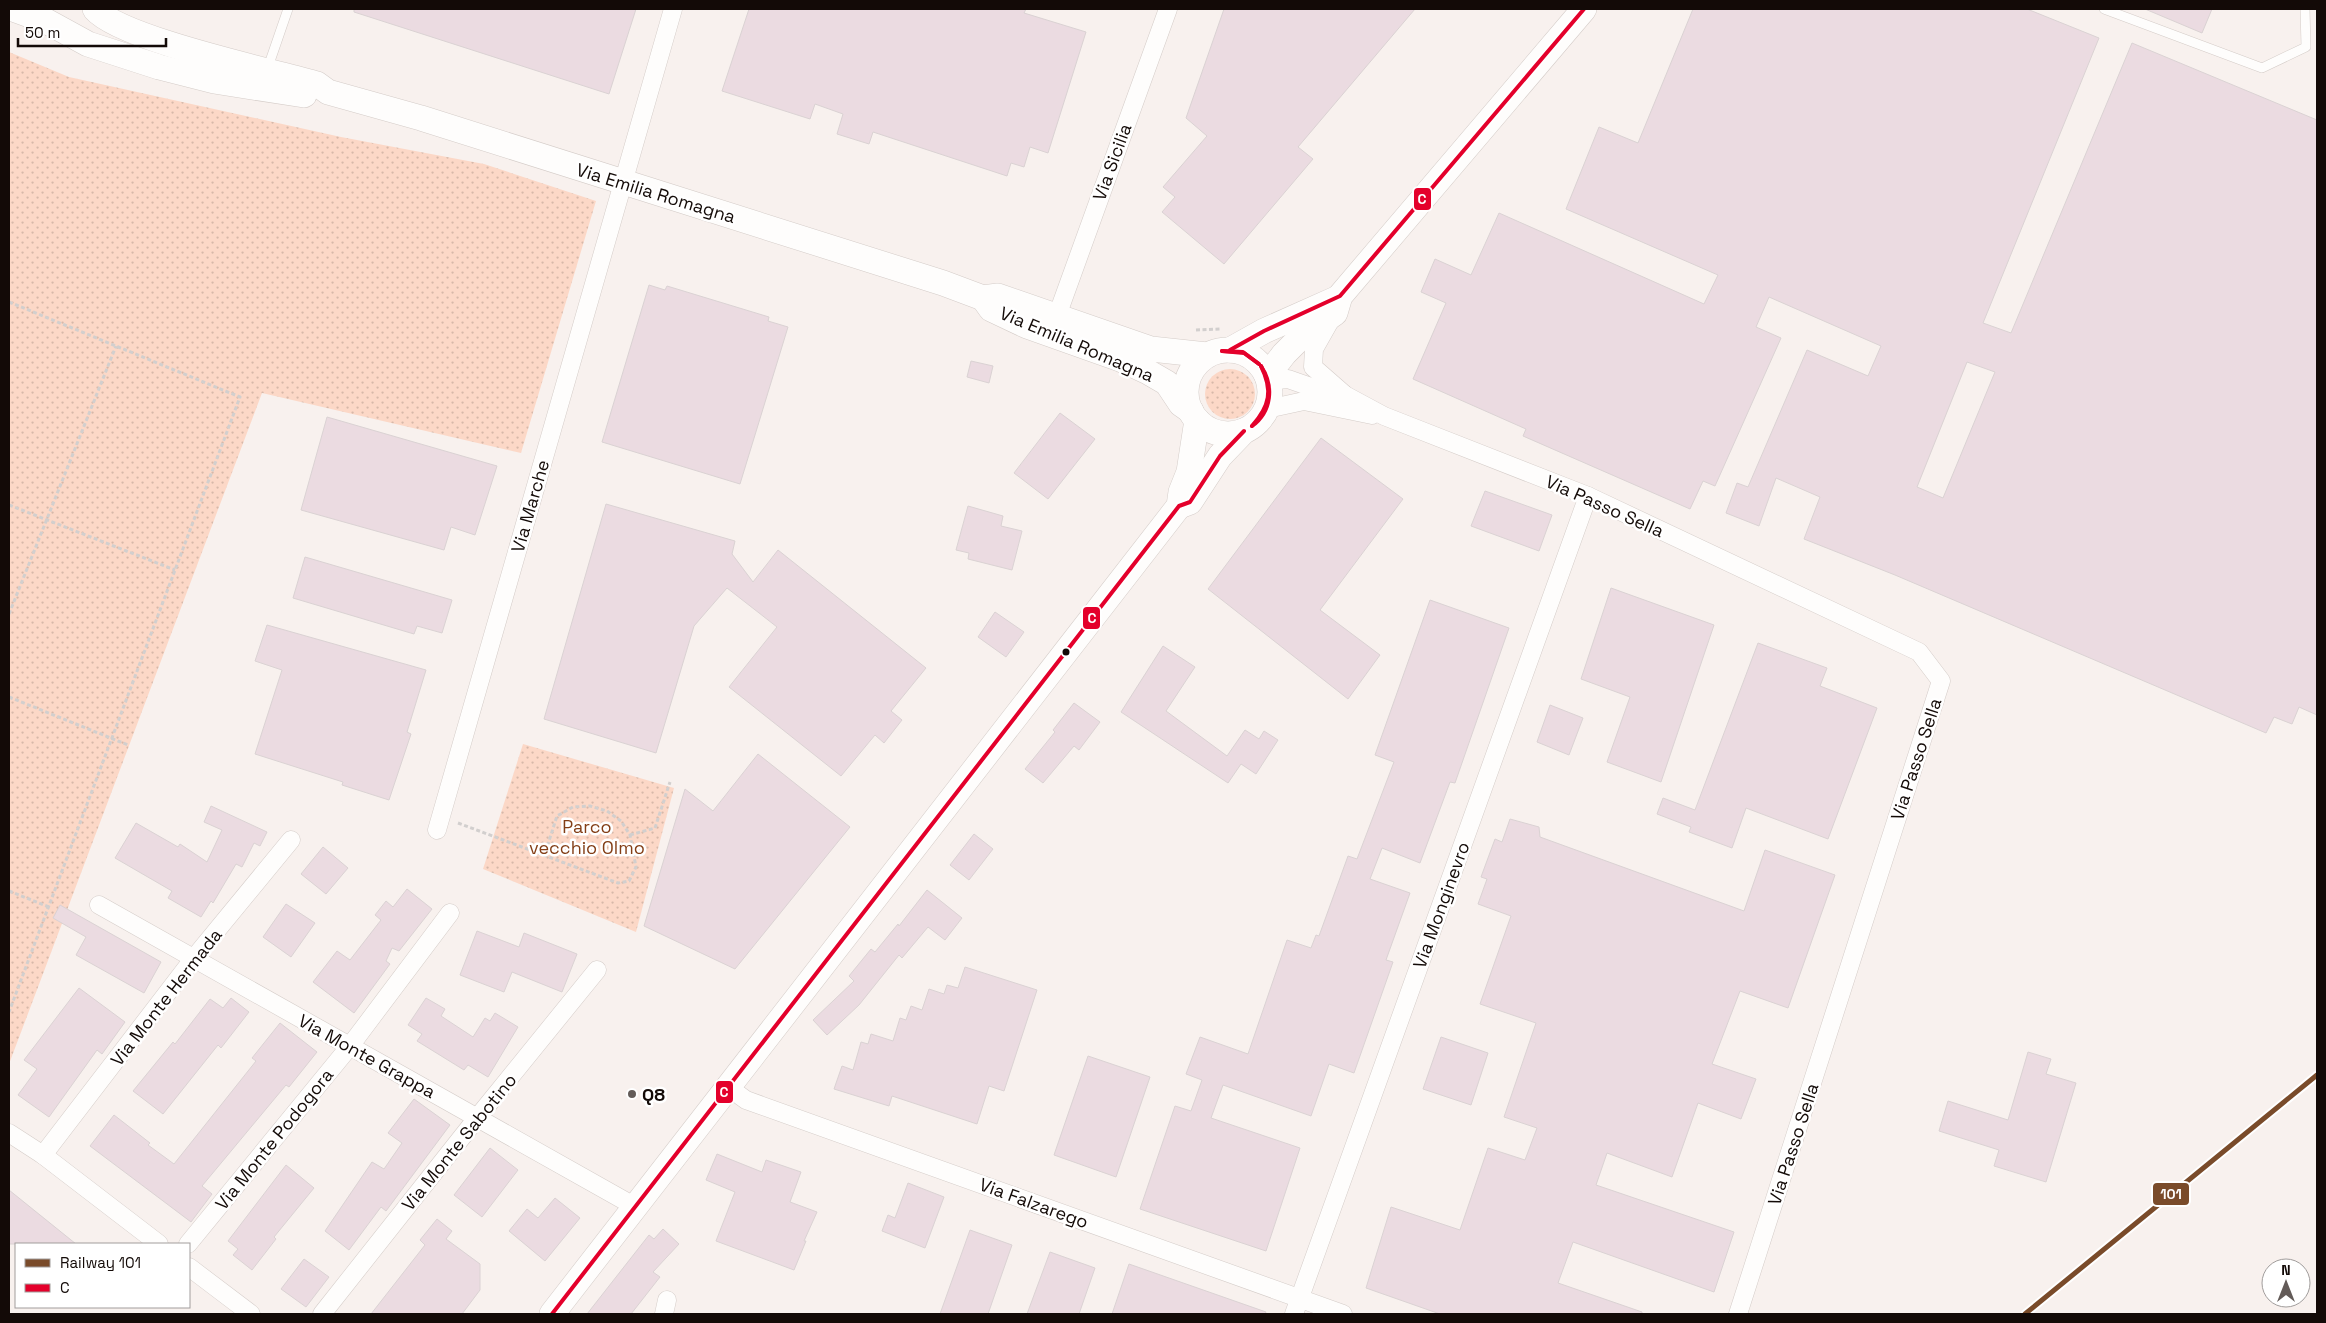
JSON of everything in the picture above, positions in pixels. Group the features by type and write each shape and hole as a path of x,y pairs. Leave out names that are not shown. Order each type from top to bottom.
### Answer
{"street":[{"name":"Via Emilia Romagna","path":"95,9 122,26 147,35 317,84 328,92 421,118 888,265 983,298 998,296 1151,348 1220,345"},
{"name":"Via Marche","path":"439,824 673,9"},
{"name":"Via Sicilia","path":"1057,316 1168,9"},
{"path":"1268,378 1284,354 1338,304 1584,9"},
{"name":"Via Emilia Romagna","path":"16,10 54,25 88,44 158,68 214,81 316,98 328,92"},
{"name":"Via Emilia Romagna","path":"983,298 991,309 1027,326 1102,352 1167,382 1181,404 1194,416"},
{"path":"1220,345 1249,355 1257,362 1268,378 1270,399 1267,409 1253,426 1244,431 1231,434 1218,433 1206,428 1194,416 1186,399 1186,386 1190,374 1197,363 1220,345 1338,304"},
{"name":"Via Passo Sella","path":"1338,304 1314,348 1313,367 1345,395 1384,416 1588,496 1919,652 1941,681 1738,1314"},
{"name":"Via Passo Sella","path":"1268,378 1288,379 1328,393 1345,395"},
{"name":"Via Passo Sella","path":"1267,409 1304,401 1364,414 1384,416"},
{"path":"552,1313 1179,506 1181,492 1189,472 1194,416"},
{"path":"1179,506 1190,502 1220,456 1244,431"},
{"name":"Via Monginevro","path":"1297,1307 1588,496"},
{"name":"Via Monte Hermada","path":"42,1155 194,958 291,840"},
{"name":"Via Monte Grappa","path":"99,905 634,1206"},
{"name":"Via Monte Podogora","path":"189,1243 350,1046 450,913"},
{"name":"Via Monte Sabotino","path":"322,1314 597,970"},
{"name":"Via Falzarego","path":"728,1087 746,1100 1297,1307 1343,1314"},
{"path":"9,1133 42,1155 158,1243"},
{"path":"190,1268 251,1314"}],"lane":[{"path":"267,70 288,9"},
{"path":"2104,9 2262,68 2306,46 2305,9"}],"path":[{"path":"9,302 240,397 9,1012"},
{"path":"1190,330 1220,345"},
{"path":"9,614 116,346"},
{"path":"9,505 175,570"},
{"path":"9,697 128,745"},
{"path":"630,835 655,828 670,782"},
{"path":"439,824 542,854 618,884 629,881 636,867 630,835 621,821 607,811 590,806 572,807 557,816 548,844 542,854"},
{"path":"9,891 49,907"}],"green space":[{"path":"9,52 69,77 341,137 484,164 596,201 521,453 262,393 9,1064"},
{"path":"1225,369 1235,369 1248,376 1255,389 1255,399 1248,412 1235,419 1225,419 1216,415 1209,408 1205,399 1205,389 1209,380 1216,373"},
{"name":"Parco vecchio Olmo","path":"523,744 674,788 636,932 483,869"}],"building":[{"path":"354,9 636,9 609,94 354,12"},
{"path":"749,9 1026,9 1024,13 1086,32 1048,153 1030,147 1024,167 1011,163 1007,176 873,132 869,144 837,134 843,114 815,104 810,119 722,91"},
{"path":"1224,9 1415,9 1298,147 1313,159 1224,264 1162,212 1175,197 1163,187 1207,136 1186,118"},
{"path":"1693,9 2027,9 2099,38 1983,323 2011,333 2132,43 2317,120 2317,715 2299,707 2292,724 2274,717 2266,733 1895,575 1804,539 1820,497 1776,478 1759,526 1726,513 1737,483 1748,487 1807,350 1868,376 1881,346 1769,297 1756,327 1781,338 1715,486 1703,481 1690,509 1523,436 1526,429 1413,379 1446,303 1421,292 1435,259 1471,275 1499,213 1704,304 1718,275 1566,209 1599,127 1638,143","holes":["1967,362 1995,372 1943,498 1917,487"]},
{"path":"2145,9 2212,9 2202,33"},
{"path":"649,285 665,290 667,286 769,317 768,321 788,327 740,484 602,442"},
{"path":"971,361 993,366 989,383 967,377"},
{"path":"1060,413 1095,439 1048,499 1014,473"},
{"path":"327,417 497,466 475,535 451,527 444,550 301,510"},
{"path":"1321,438 1403,499 1320,610 1380,655 1348,699 1208,589"},
{"path":"1485,491 1552,515 1539,551 1471,526"},
{"path":"606,504 735,541 732,554 753,582 778,550 926,668 891,711 902,720 884,743 875,735 841,776 729,687 777,627 727,588 694,626 656,753 544,719"},
{"path":"968,506 1003,516 1001,526 1022,531 1012,570 968,559 969,553 956,550"},
{"path":"305,557 452,600 442,633 417,626 414,634 293,598"},
{"path":"1611,588 1714,625 1661,782 1607,762 1630,697 1581,679"},
{"path":"1430,600 1509,628 1455,783 1450,782 1420,863 1382,848 1370,879 1410,893 1386,960 1393,962 1354,1073 1329,1064 1311,1116 1223,1085 1211,1118 1300,1148 1266,1251 1140,1209 1175,1106 1191,1111 1202,1080 1186,1074 1200,1037 1248,1054 1287,940 1311,948 1316,935 1319,936 1348,856 1357,859 1394,762 1375,755"},
{"path":"995,612 1024,632 1006,657 978,637"},
{"path":"267,625 426,670 407,732 411,734 389,800 342,785 343,782 255,754 282,670 255,661"},
{"path":"1758,643 1827,668 1820,686 1877,708 1828,839 1746,808 1732,848 1689,832 1691,827 1657,814 1663,798 1695,810"},
{"path":"1163,646 1195,667 1166,711 1227,756 1245,730 1259,739 1264,731 1278,740 1256,774 1241,764 1228,783 1121,712"},
{"path":"1074,703 1100,722 1079,750 1074,746 1043,783 1025,769 1055,732 1053,730"},
{"path":"1550,705 1583,718 1569,755 1537,742"},
{"path":"758,754 850,827 735,969 644,926 685,789 713,811"},
{"path":"211,806 267,832 260,846 254,843 242,867 236,864 213,903 211,901 201,917 168,898 172,891 115,858 136,823 178,847 180,844 207,862 222,830 204,822"},
{"path":"1510,819 1539,827 1540,837 1744,911 1765,850 1835,875 1788,1008 1740,991 1712,1064 1756,1079 1741,1119 1698,1103 1672,1177 1607,1153 1596,1185 1734,1232 1714,1292 1573,1242 1558,1283 1642,1312 1642,1314 1440,1314 1366,1288 1391,1207 1460,1230 1488,1148 1525,1160 1537,1128 1504,1117 1536,1023 1480,1004 1511,916 1478,904 1487,879 1481,877 1495,839 1502,842"},
{"path":"974,834 993,849 969,880 950,865"},
{"path":"323,847 348,868 326,894 301,874"},
{"path":"407,889 432,909 399,951 392,948 386,961 390,964 354,1013 313,982 337,951 350,960 381,920 375,915 386,901 393,907"},
{"path":"927,890 962,918 945,940 928,927 902,958 899,955 859,1005 827,1035 813,1020 854,981 849,976 871,949 875,952 898,924 899,926"},
{"path":"286,904 315,923 291,957 263,937"},
{"path":"60,905 161,962 144,993 76,955 86,937 53,918"},
{"path":"477,931 519,947 524,933 577,954 562,992 512,972 504,992 460,975"},
{"path":"965,967 1037,990 1004,1091 989,1086 977,1124 892,1096 889,1106 834,1089 842,1066 853,1070 861,1042 868,1044 871,1034 893,1041 900,1018 906,1020 911,1006 922,1010 929,989 944,994 947,985 958,988"},
{"path":"79,988 125,1022 102,1054 97,1050 49,1117 18,1095 37,1069 24,1060"},
{"path":"231,998 249,1012 221,1048 218,1045 163,1114 133,1091 173,1042 175,1044 210,999 223,1008"},
{"path":"426,998 445,1009 441,1016 473,1037 485,1018 490,1021 495,1013 518,1027 488,1077 468,1065 464,1070 417,1041 422,1034 408,1025"},
{"path":"280,1023 317,1052 289,1087 286,1085 202,1186 212,1194 191,1222 90,1146 114,1115 150,1143 148,1145 174,1164 256,1061 252,1058"},
{"path":"1441,1037 1488,1053 1471,1105 1423,1089"},
{"path":"2028,1052 2051,1059 2046,1074 2076,1083 2046,1182 1994,1166 1999,1150 1939,1131 1948,1101 2008,1120"},
{"path":"1088,1056 1150,1077 1116,1177 1054,1155"},
{"path":"414,1099 450,1125 386,1211 381,1207 349,1250 325,1231 372,1162 384,1169 402,1143 388,1133"},
{"path":"490,1148 518,1170 482,1217 454,1195"},
{"path":"717,1154 762,1172 766,1160 801,1172 790,1202 817,1212 794,1270 716,1241 735,1192 706,1180"},
{"path":"286,1165 314,1188 274,1237 276,1239 252,1270 233,1255 238,1249 228,1241"},
{"path":"908,1183 944,1197 925,1248 882,1231 888,1215 895,1218"},
{"path":"9,1190 75,1243 15,1243 9,1244"},
{"path":"555,1198 580,1218 545,1261 509,1231 527,1209 538,1218"},
{"path":"437,1219 452,1231 446,1239 480,1264 480,1290 462,1314 371,1314 425,1245 420,1240"},
{"path":"663,1229 679,1244 653,1272 660,1277 631,1314 587,1314 649,1235 654,1239"},
{"path":"970,1230 1012,1245 988,1314 940,1314"},
{"path":"1050,1252 1095,1268 1079,1314 1027,1314"},
{"path":"304,1259 329,1277 306,1307 281,1289"},
{"path":"1129,1264 1266,1312 1265,1314 1112,1314"}],"rail line":[{"name":"101","path":"2025,1314 2317,1075"}],"transit line":[{"name":"C","path":"1230,350 1264,331 1340,296 1584,9"},
{"name":"C","path":"1222,351 1244,353 1259,364"},
{"name":"C","path":"1222,351 1243,352 1259,364"},
{"name":"C","path":"1252,426 1263,412 1268,398 1267,383 1261,366"},
{"name":"C","path":"1252,426 1264,413 1269,398 1268,382 1261,366"},
{"name":"C","path":"552,1314 1179,506 1190,502 1220,456 1244,431"}],"place":[{"name":"Q8","path":"632,1094"}]}
